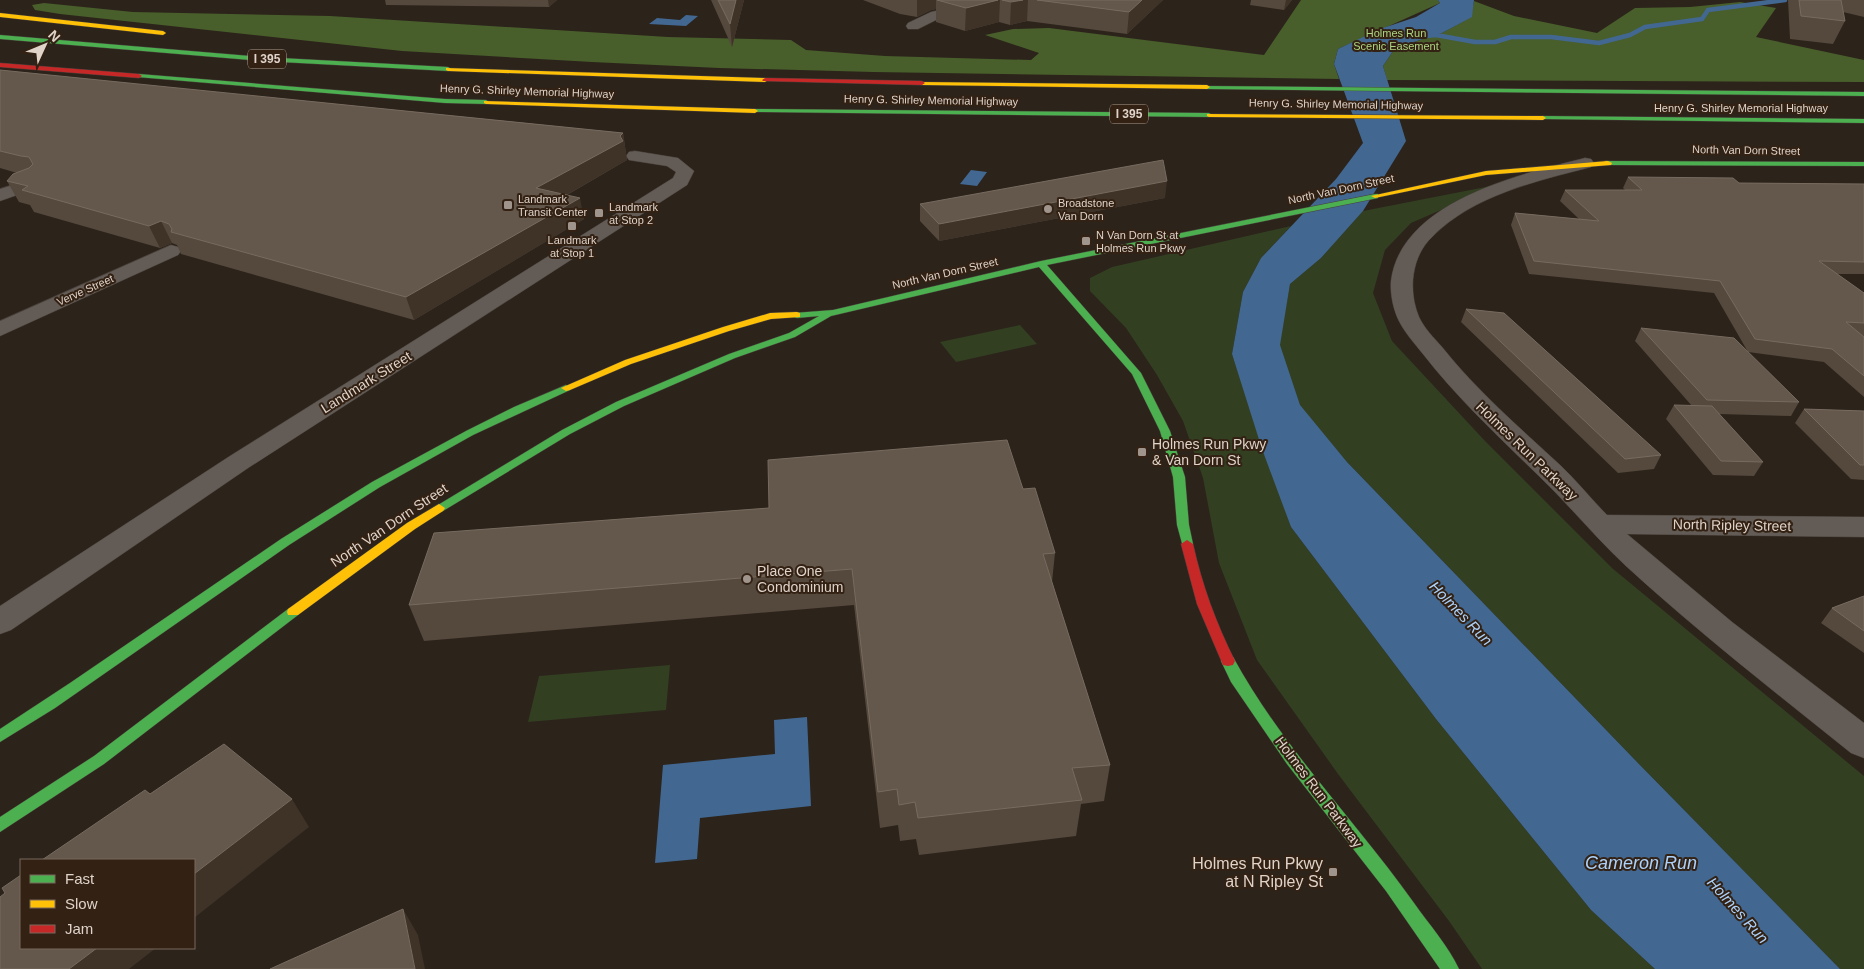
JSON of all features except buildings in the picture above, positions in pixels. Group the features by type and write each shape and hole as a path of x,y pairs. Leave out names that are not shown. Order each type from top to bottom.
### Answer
{"main road":[{"path":"3,2 5,6 24,14 69,23"},
{"path":"0,15 176,35"},
{"name":"Henry G. Shirley Memorial Highway","path":"0,37 262,58 535,73 761,81 1864,94"},
{"path":"342,52 487,64 535,73"},
{"name":"Henry G. Shirley Memorial Highway","path":"0,65 394,97 494,103 729,111 1864,121"},
{"path":"0,74 394,97"},
{"name":"North Van Dorn Street","path":"0,736 60,699 198,601 341,507 420,459 544,397 628,362 726,329 770,316 833,313 1041,264 1486,173 1585,164 1864,164"},
{"name":"Holmes Run Parkway","path":"1041,264 1136,373 1165,431 1178,477 1183,525 1193,576 1209,623 1236,678 1292,760 1392,886 1450,969"},
{"name":"North Van Dorn Street","path":"4,815 99,760 340,576 412,526 478,484 566,432 620,404 732,356 792,335 833,313"}],"street":[{"path":"912,26 936,16 1002,0"},
{"name":"Landmark Street","path":"0,622 239,462 681,181 685,171 672,162 635,156"},
{"name":"Holmes Run Parkway","path":"1585,164 1511,186 1470,202 1447,215 1425,231 1414,244 1408,257 1402,280 1403,296 1409,318 1443,366 1473,398 1563,483 1599,524 1691,606 1864,743"},
{"path":"0,196 34,183"},
{"name":"Verve Street","path":"0,329 171,251"},
{"name":"North Ripley Street","path":"1599,524 1864,527"}],"green space":[{"path":"1301,0 1438,0 1440,3 1338,49 1334,64 1339,79 873,72 592,62 402,51 60,14 35,10 32,5 44,3 133,12 330,16 668,37 791,40 806,50 885,56 1031,60 1039,53 985,35 1013,29 1049,28 1264,55"},
{"path":"1474,1 1514,16 1597,33 1635,8 1690,7 1740,2 1776,8 1756,37 1864,60 1864,82 1387,80 1383,66 1395,48 1442,33 1471,17"},
{"path":"1501,184 1411,223 1385,250 1373,293 1392,341 1486,442 1612,568 1864,776 1864,969 1840,969 1347,462 1300,406 1279,345 1290,284 1321,258 1363,211"},
{"path":"1291,226 1261,258 1243,292 1232,354 1291,527 1436,719 1591,910 1655,969 1482,969 1449,921 1338,774 1257,660 1219,563 1203,478 1183,421 1157,375 1126,328 1090,291 1090,278 1112,267"},
{"path":"1020,325 1037,344 956,362 940,342"},
{"path":"670,665 666,710 528,722 539,676"}],"water":[{"name":"Cameron Run","path":"1438,0 1474,0 1472,17 1442,33 1395,48 1383,66 1406,141 1363,211 1321,258 1290,284 1280,345 1300,405 1347,462 1840,969 1655,969 1591,910 1436,719 1291,527 1262,449 1232,354 1243,292 1261,258 1336,179 1363,143 1334,64 1338,49 1380,29 1416,17 1440,3"},
{"path":"686,15 698,16 686,26 649,24 657,18 680,20"},
{"path":"971,170 987,172 977,186 960,184"},
{"path":"807,717 811,806 700,818 697,859 655,863 663,765 775,754 774,720"}],"waterway":[{"path":"1426,36 1436,35 1475,42 1495,42 1511,37 1551,37 1599,43 1630,35 1645,27 1702,19 1708,10 1785,0"}],"traffic: fast":[{"path":"0,37 262,59 448,69"},
{"path":"139,76 445,101 486,102"},
{"path":"1207,87 1864,94"},
{"path":"755,111 1209,115"},
{"path":"1543,118 1864,121"},
{"path":"1608,163 1864,164"},
{"path":"797,315 833,313 1041,264 1375,196"},
{"path":"1041,264 1136,373 1165,431 1179,477 1183,525 1187,544"},
{"path":"439,508 566,432 620,404 732,356 792,335 827,316"},
{"path":"0,736 330,513 422,458 469,433 517,409 566,388"},
{"path":"0,825 99,760 293,612"},
{"path":"1228,661 1236,678 1292,760 1392,886 1450,969"}],"traffic: slow":[{"path":"0,15 163,33"},
{"path":"448,69 765,80"},
{"path":"922,83 1207,87"},
{"path":"486,102 755,111"},
{"path":"1209,115 1543,118"},
{"path":"1375,196 1486,173 1608,163"},
{"path":"566,388 628,362 726,329 770,316 797,315"},
{"path":"293,612 411,526 439,508"}],"traffic: jam":[{"path":"0,65 139,76"},
{"path":"765,80 922,83"},
{"path":"1187,544 1203,604 1228,661"}],"place":[{"name":"Landmark Transit Center","path":"508,205"},
{"name":"Broadstone Van Dorn","path":"1048,209"},
{"name":"Landmark at Stop 2","path":"599,213"},
{"name":"Landmark at Stop 1","path":"572,226"},
{"name":"N Van Dorn St at Holmes Run Pkwy","path":"1086,241"},
{"name":"Holmes Run Pkwy & Van Dorn St","path":"1142,452"},
{"name":"Place One Condominium","path":"747,579"},
{"name":"Holmes Run Pkwy at N Ripley St","path":"1333,872"}],"park label":[{"name":"Holmes Run Scenic Easement","path":"1396,39"}],"water label":[{"name":"Holmes Run","path":"1461,613"},
{"name":"Holmes Run","path":"1738,910"}]}
